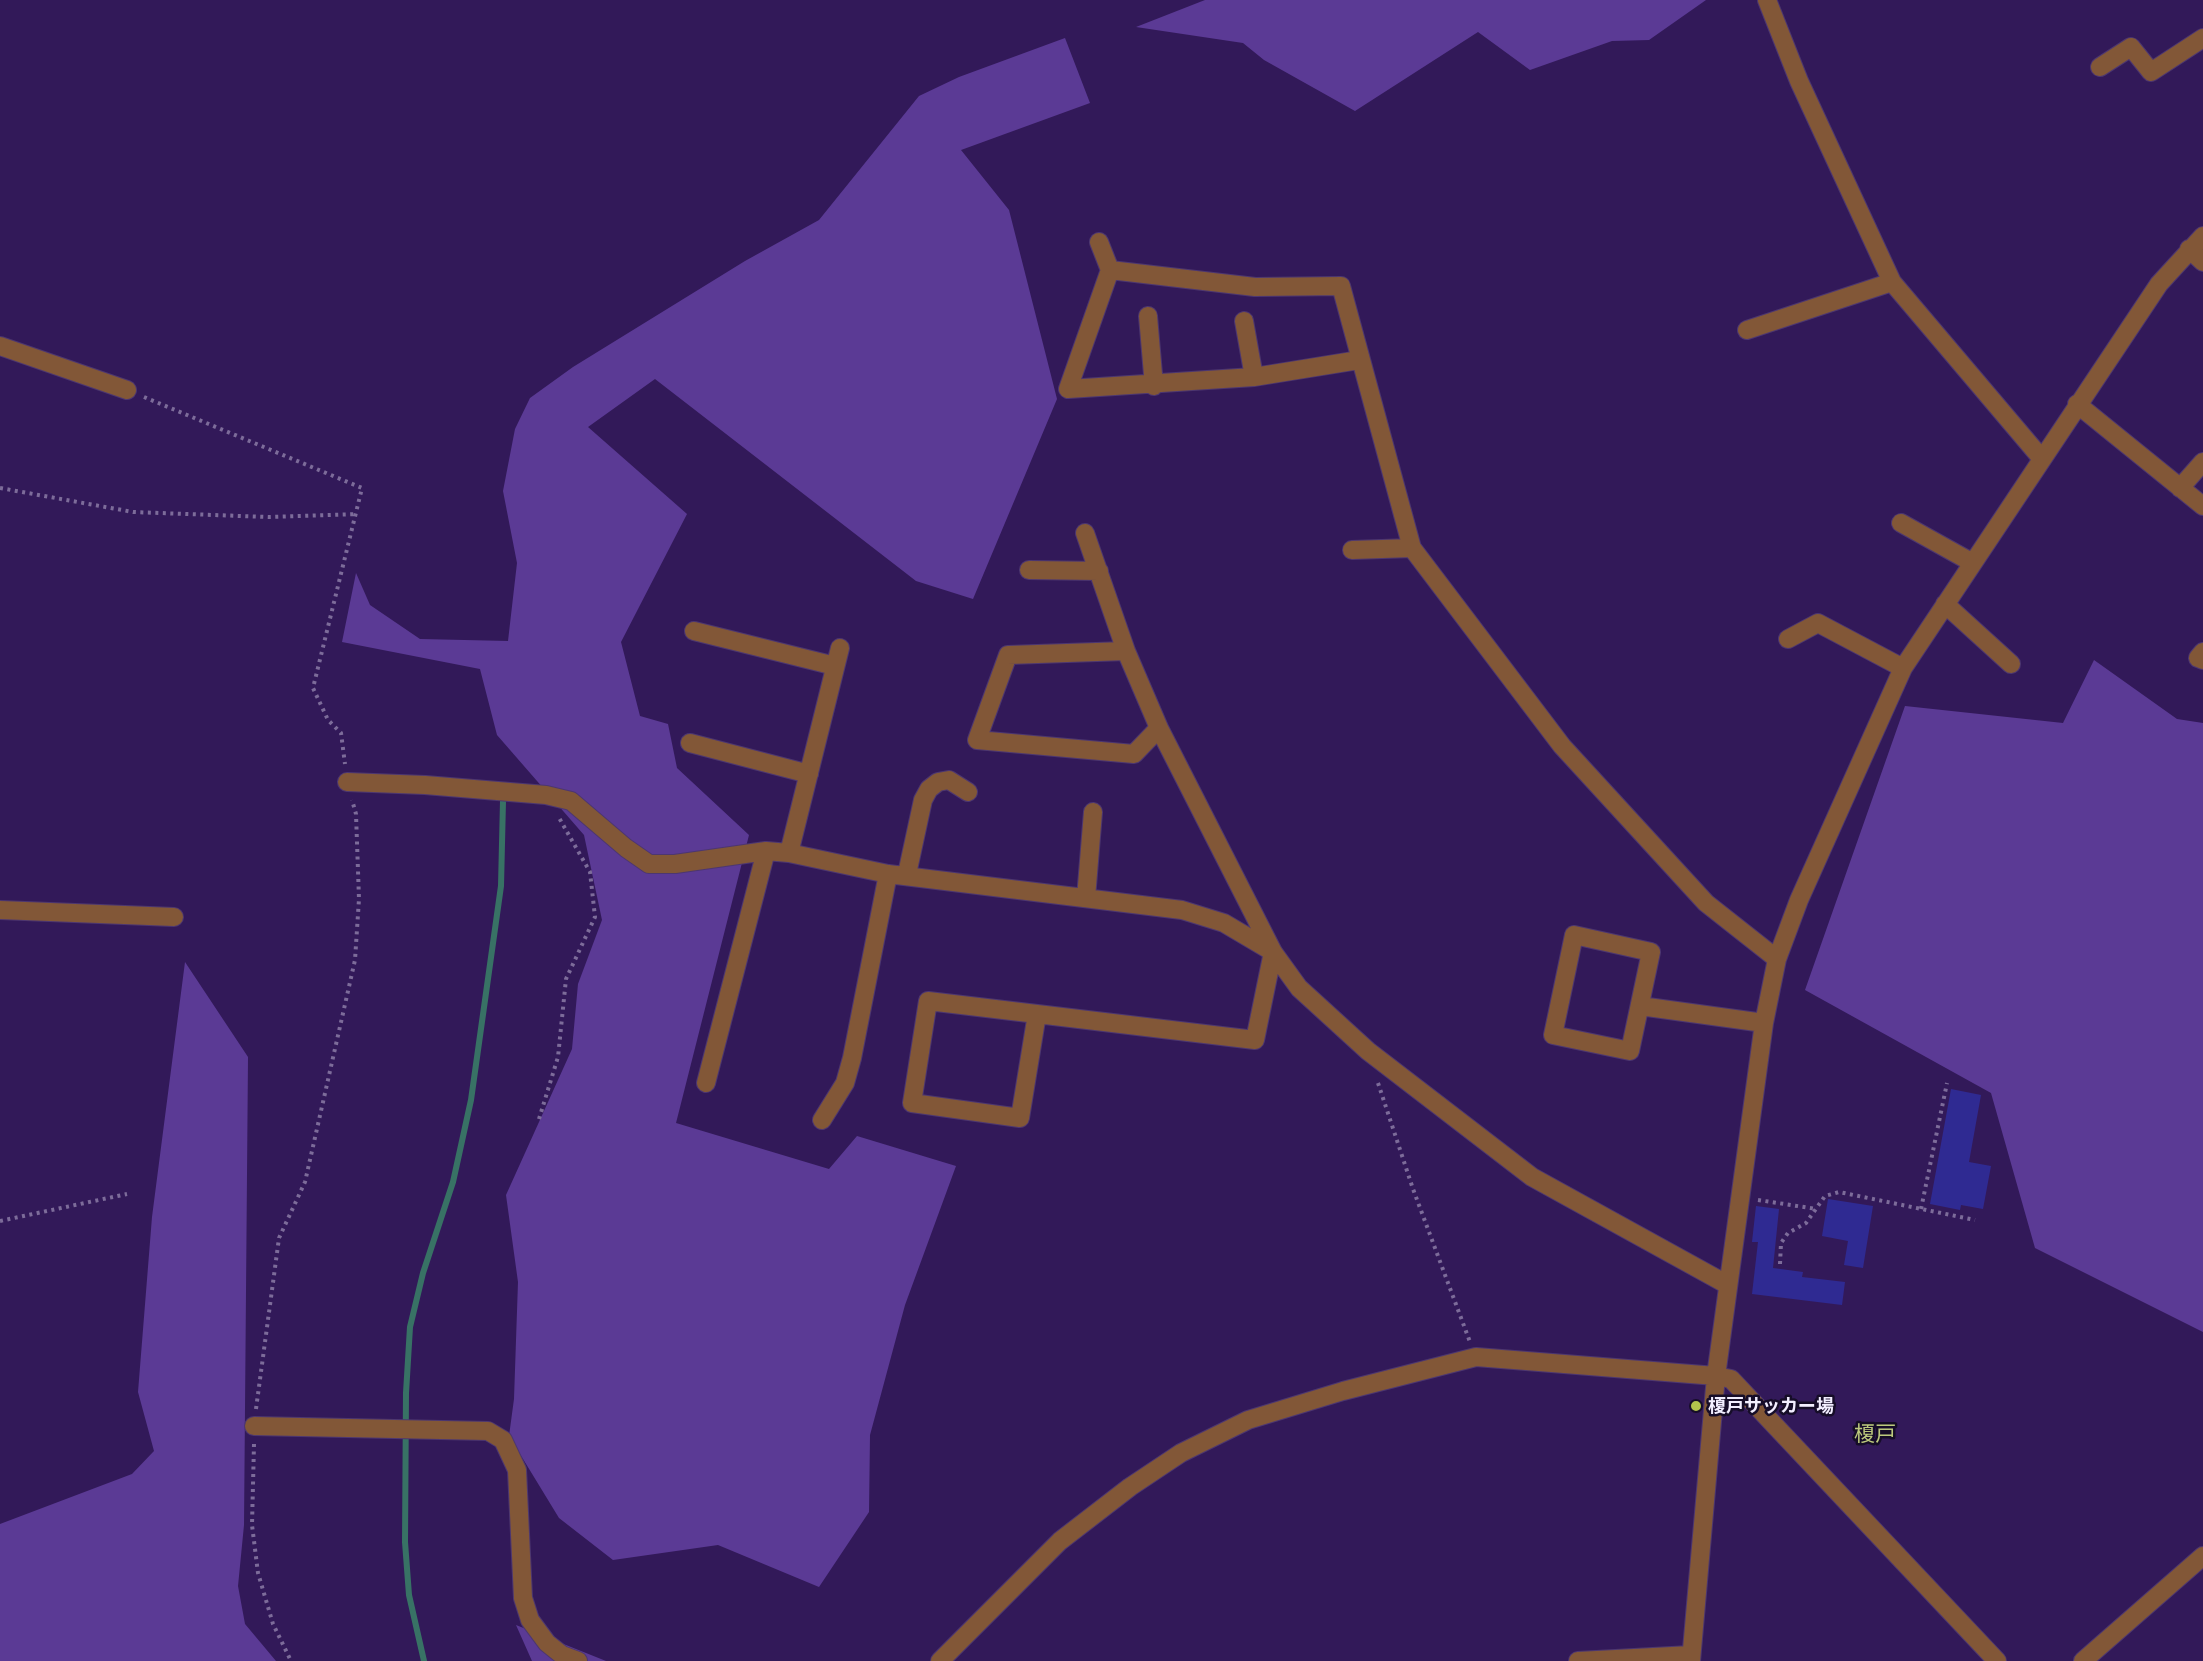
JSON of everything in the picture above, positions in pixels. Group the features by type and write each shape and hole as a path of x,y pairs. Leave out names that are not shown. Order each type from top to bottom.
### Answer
{"street":[{"path":"1767,0 1799,81 1892,282 2042,459"},
{"path":"2100,68 2131,47 2151,72 2203,38"},
{"path":"1578,1661 1691,1658 1716,1376 1764,1023 1777,959 1799,900 1903,668 2159,284 2203,236"},
{"path":"1099,242 1110,270 1068,389 1154,386 1254,377 1359,360"},
{"path":"2189,249 2203,262"},
{"path":"1110,270 1255,287 1341,286 1359,360 1412,548 1562,746 1706,903 1777,959"},
{"path":"1747,330 1892,282"},
{"path":"1148,316 1154,386"},
{"path":"1244,321 1254,377"},
{"path":"0,346 127,390"},
{"path":"2078,404 2203,506"},
{"path":"2180,488 2203,462"},
{"path":"1901,523 1973,563"},
{"path":"1085,532 1126,651 1159,729 1273,952 1299,988 1368,1051 1532,1178 1728,1285"},
{"path":"1352,550 1412,548"},
{"path":"1029,570 1099,572"},
{"path":"1945,604 2011,664"},
{"path":"1788,639 1818,623 1903,668"},
{"path":"694,631 835,666"},
{"path":"789,853 840,648"},
{"path":"1126,651 1008,655 977,740 1134,754 1159,729"},
{"path":"2203,652 2198,658 2203,660"},
{"path":"690,743 808,774"},
{"path":"822,1120 845,1083 897,874 923,800 929,789 938,782 949,780 968,792"},
{"path":"347,783 425,785 546,795 571,801 626,848 649,864 675,864 766,851 789,853 897,874 1182,910 1224,923 1273,952"},
{"path":"1086,898 1093,812"},
{"path":"706,1083 766,851"},
{"path":"0,910 174,917"},
{"path":"1575,935 1652,952 1640,1006 1630,1051 1553,1035 1575,935"},
{"path":"1037,1014 1020,1118 912,1103 928,1001 1037,1014 1255,1040 1273,952"},
{"path":"1640,1006 1764,1023"},
{"path":"940,1661 1060,1541 1130,1487 1181,1453 1248,1420 1343,1391 1476,1357 1731,1379 1997,1661"},
{"path":"254,1426 488,1431 503,1440 517,1470 523,1598 530,1620 547,1643 562,1655 578,1661"},
{"path":"2083,1661 2203,1556"}],"path":[{"path":"127,390 362,488 313,688 328,720 341,733 347,783 356,814 358,899 355,960 305,1182 279,1238 254,1426 252,1525 258,1573 273,1624 291,1661"},
{"path":"0,488 133,512 268,517 357,514"},
{"path":"538,1119 558,1057 566,979 595,917 590,872 546,795"},
{"path":"1368,1051 1413,1189 1476,1357"},
{"path":"1921,1209 1947,1083"},
{"path":"1780,1264 1781,1243 1788,1233 1806,1223 1825,1196 1839,1192 1975,1220"},
{"path":"0,1221 127,1194"},
{"path":"1740,1197 1817,1209"}],"shaded area":[{"path":"1205,0 1706,0 1649,40 1612,41 1530,70 1478,32 1355,111 1264,60 1243,43 1136,27"},
{"path":"1065,38 1090,103 961,150 1009,210 1057,399 973,599 916,581 655,379 588,427 687,514 621,642 640,716 668,724 677,768 749,835 676,1123 829,1169 857,1136 956,1166 905,1305 870,1435 869,1512 819,1587 718,1545 613,1560 559,1518 509,1436 514,1399 518,1282 506,1195 572,1049 578,984 602,920 584,835 497,735 480,669 342,642 356,573 370,605 420,639 508,641 517,563 503,491 515,429 530,398 573,367 745,261 819,220 919,96 959,77"},
{"path":"2094,660 2177,719 2203,723 2203,1332 2035,1248 1991,1093 1805,990 1905,706 2063,723"},
{"path":"185,962 248,1057 244,1525 238,1586 245,1624 276,1661 0,1661 0,1524 132,1474 154,1451 138,1392 152,1217"},
{"path":"516,1625 606,1661 532,1661"}],"building":[{"path":"1951,1089 1981,1095 1969,1162 1991,1166 1983,1209 1961,1205 1960,1210 1930,1204"},
{"path":"1828,1199 1873,1206 1863,1268 1844,1265 1848,1241 1822,1236"},
{"path":"1756,1206 1779,1209 1773,1268 1803,1272 1802,1277 1845,1282 1842,1305 1752,1294 1758,1242 1752,1242"}],"waterway":[{"path":"424,1661 409,1595 405,1542 406,1393 410,1327 423,1273 453,1182 471,1100 501,886 503,801"}],"place":[{"name":"榎戸サッカー場","path":"1696,1406"}],"district":[{"name":"榎戸","path":"1875,1434"}]}
